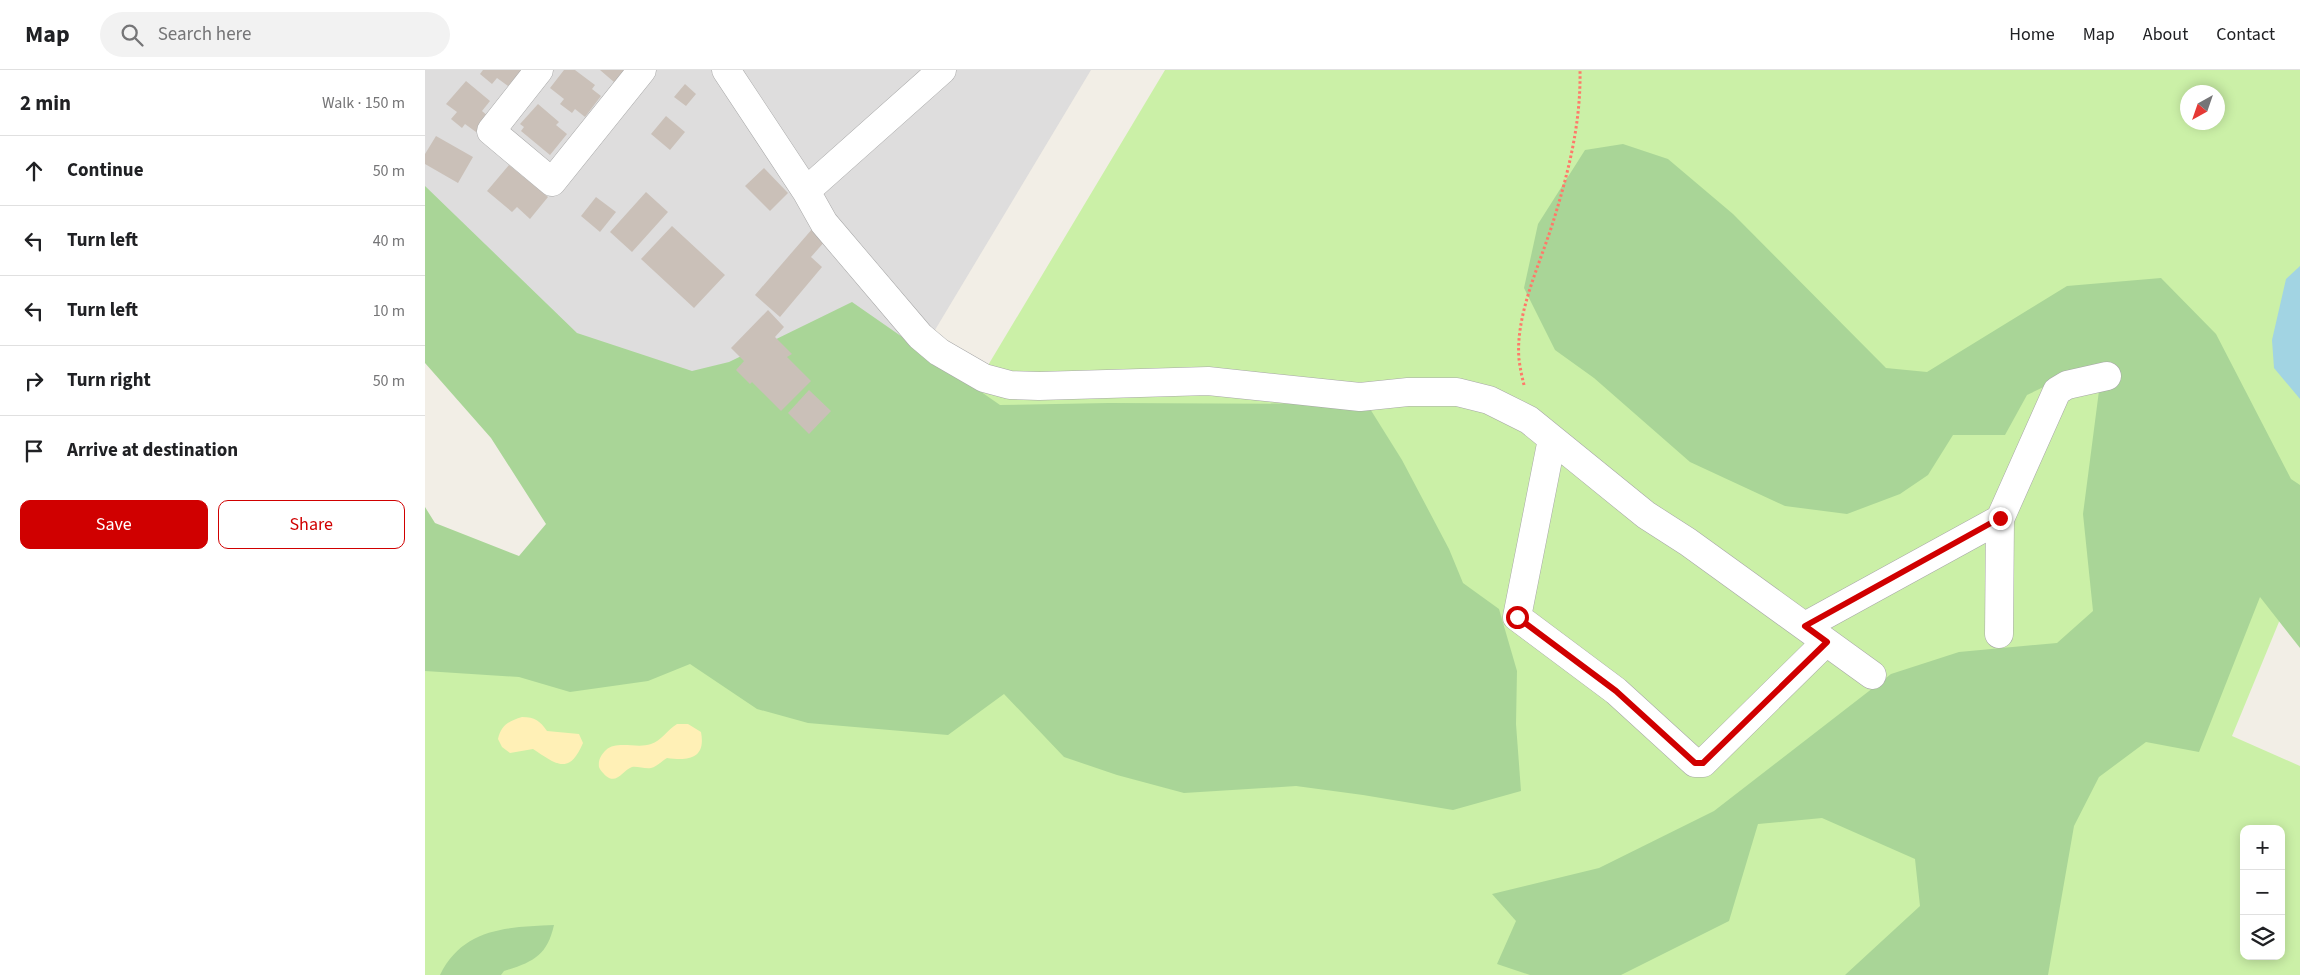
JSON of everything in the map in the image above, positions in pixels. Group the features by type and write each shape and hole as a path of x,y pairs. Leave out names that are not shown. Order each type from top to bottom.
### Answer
{"street":[{"path":"539,70 491,131 552,182 643,70"},
{"path":"726,70 806,191 824,223 920,336 939,352 985,378 1010,385 1039,386 1208,381 1360,397 1408,392 1457,392 1489,400 1529,420 1646,515 1872,675"},
{"path":"806,191 942,70"},
{"path":"1999,634 2000,518 2057,391 2067,385 2107,376"},
{"path":"1552,439 1517,617 1616,691 1695,763 1703,763 1827,642"},
{"path":"1805,626 2000,518"}],"path":[{"path":"1529,420 1519,358 1520,333 1571,158 1577,128 1580,70"}],"shaded area":[{"path":"425,70 1091,70 824,515 425,251"}],"green space":[{"path":"1165,70 2300,70 2300,571 2232,736 2300,766 2300,975 425,975 425,539 833,624"},
{"path":"1623,144 1668,159 1733,214 1886,368 1927,372 2067,286 2161,278 2216,334 2291,479 2300,485 2300,648 2260,597 2199,752 2146,742 2099,777 2074,826 2048,975 1845,975 1920,906 1915,859 1822,818 1758,824 1729,921 1621,975 1530,975 1497,964 1516,921 1492,894 1599,868 1714,811 1891,674 1959,652 2057,643 2093,611 2083,514 2100,383 2069,375 2027,395 2005,435 1953,435 1928,475 1900,494 1847,514 1785,506 1690,462 1594,378 1555,350 1524,288 1538,224 1585,150"},
{"path":"425,186 577,333 692,371 729,362 852,302 1000,405 1109,403 1367,404 1402,460 1449,549 1463,583 1499,609 1517,671 1516,724 1521,791 1453,810 1296,786 1184,793 1117,775 1064,757 1004,694 948,735 808,723 757,709 690,664 648,681 570,692 519,677 425,671 425,507 435,523 519,556 546,524 491,438 425,363"},
{"path":"554,925 551,936 543,951 531,961 504,971 501,975 440,975 450,959 474,939 503,929"}],"sand":[{"path":"522,717 537,720 547,731 579,734 583,743 573,760 561,764 533,749 510,753 502,747 498,739 501,730 506,724"},
{"path":"677,724 688,724 701,732 701,748 694,756 682,759 667,758 651,768 632,767 613,779 606,776 599,767 600,758 611,747 651,744"}],"water":[{"path":"2300,266 2300,399 2274,368 2272,340 2286,279"}],"building":[{"path":"483,70 522,70 508,86 497,78 492,84 480,74"},
{"path":"564,70 575,70 595,85 592,89 601,96 585,117 575,109 572,113 560,104 564,99 550,88"},
{"path":"600,70 625,70 614,82"},
{"path":"466,81 490,101 482,111 489,117 476,132 465,124 462,128 451,119 457,112 446,104"},
{"path":"685,84 696,94 686,106 674,97"},
{"path":"538,104 559,122 556,125 567,134 550,155 521,131 524,127 520,124"},
{"path":"666,116 685,132 670,150 651,134"},
{"path":"436,136 473,157 458,183 425,164 425,154"},
{"path":"509,165 548,197 530,219 517,207 512,212 487,191"},
{"path":"764,168 788,193 770,211 745,186"},
{"path":"646,192 668,212 632,252 610,232"},
{"path":"596,197 616,212 600,232 581,216"},
{"path":"672,226 725,275 694,308 641,259"},
{"path":"813,228 826,240 811,257 822,267 780,317 755,295"},
{"path":"768,310 784,327 775,337 792,354 787,357 811,381 781,411 752,382 750,384 736,370 744,361 731,348"},
{"path":"809,390 831,411 809,434 788,413"}],"route":[{"path":"1517,617 1616,691 1695,763 1703,763 1827,642 1805,626 2000,518"}]}
